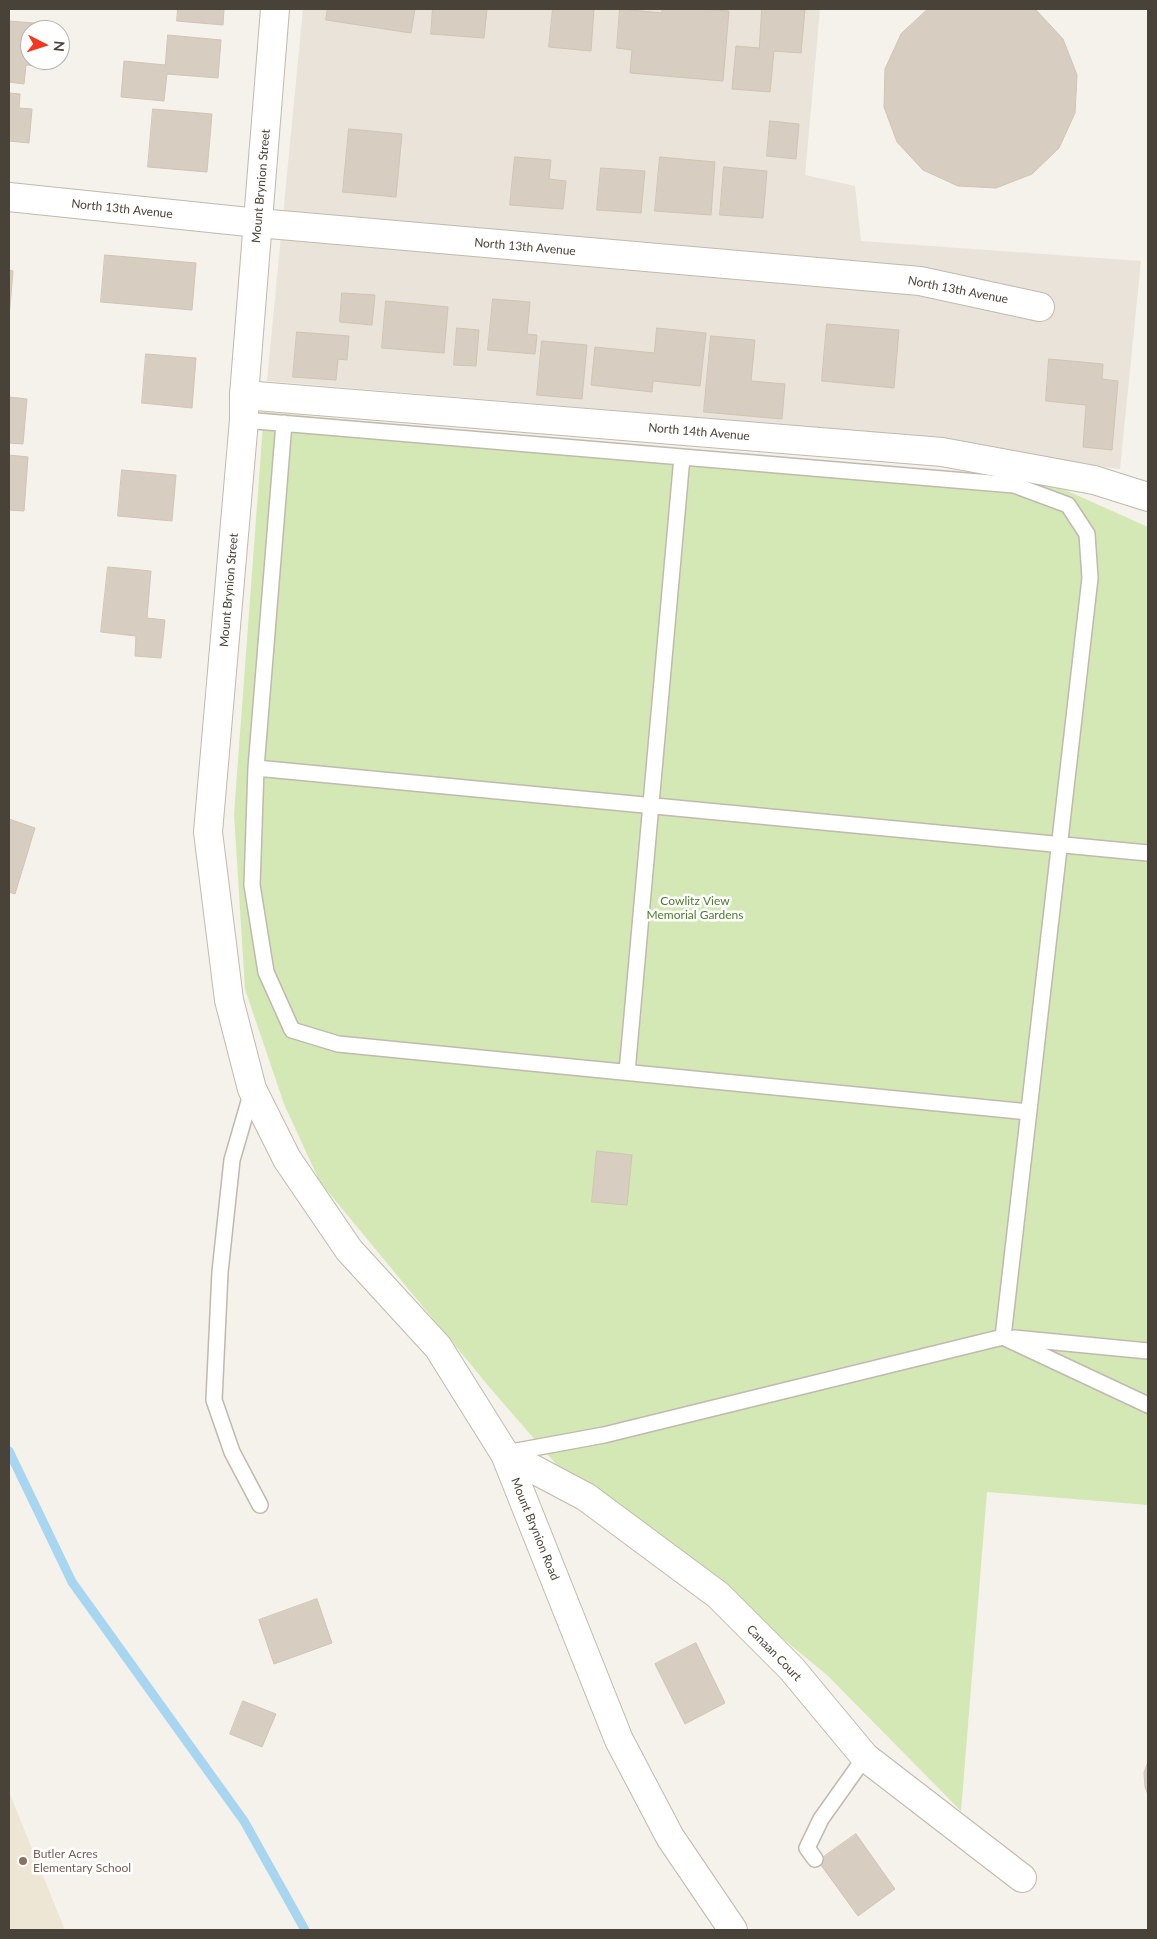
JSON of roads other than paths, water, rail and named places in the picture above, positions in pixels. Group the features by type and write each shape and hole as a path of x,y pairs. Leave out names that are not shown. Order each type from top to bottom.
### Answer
{"street":[{"name":"Mount Brynion Street","path":"275,9 208,832 229,1000 252,1089 287,1159"},
{"name":"North 13th Avenue","path":"9,197 258,224 920,281 1040,307"},
{"name":"North 14th Avenue","path":"244,408 942,452 1094,480 1148,497"},
{"name":"Mount Brynion Road","path":"287,1159 349,1250 438,1347 505,1454 619,1740 670,1838 733,1930"},
{"name":"Canaan Court","path":"505,1454 586,1497 718,1595 791,1668 865,1757 1022,1878"}],"lane":[{"path":"244,408 284,423 1014,485 1068,505 1087,534 1090,578 1003,1337"},
{"path":"284,423 256,768 252,885 266,972 292,1030 338,1044 1029,1112"},
{"path":"627,1072 682,457"},
{"path":"256,768 1148,853"},
{"path":"252,1089 232,1160 220,1272 214,1400 232,1452 260,1505"},
{"path":"1003,1337 1148,1405"},
{"path":"505,1454 604,1435 1003,1337 1148,1350"},
{"path":"815,1859 807,1848 821,1819 865,1757"}],"waterway":[{"path":"9,1451 72,1582 244,1821 305,1930"}],"place":[{"name":"Butler Acres Elementary School","path":"23,1861"}],"park label":[{"name":"Cowlitz View Memorial Gardens","path":"695,908"}]}
